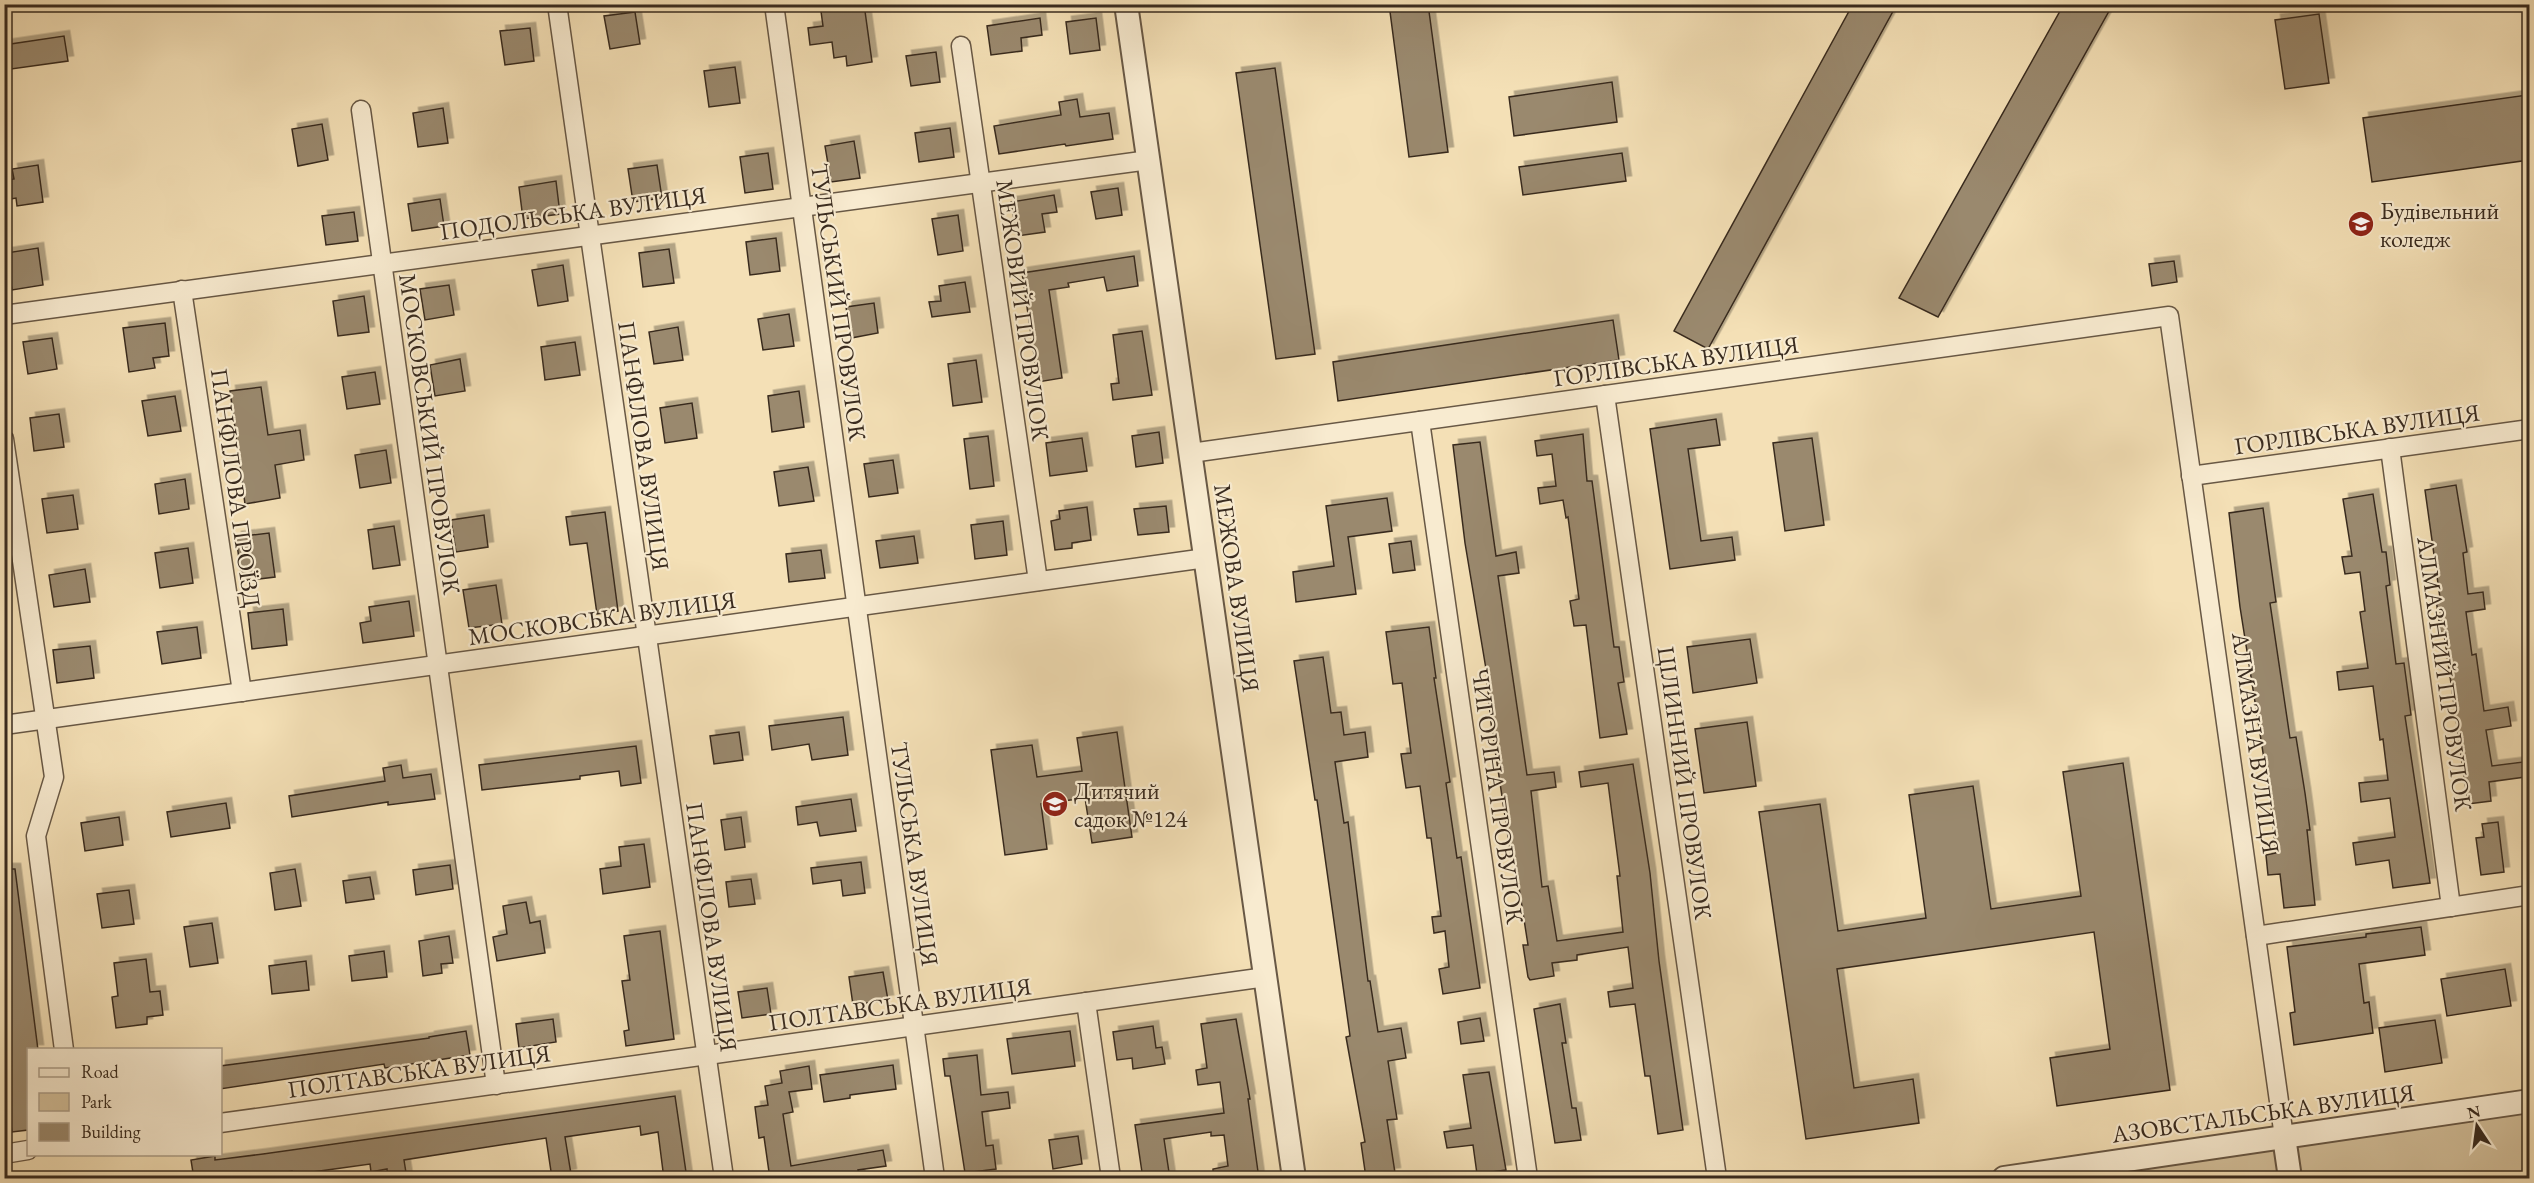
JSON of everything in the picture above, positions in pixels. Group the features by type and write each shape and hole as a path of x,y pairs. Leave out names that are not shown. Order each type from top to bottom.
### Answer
{"street":[{"name":"ПАНФІЛОВА ВУЛИЦЯ","path":"557,4 724,1179"},
{"name":"ТУЛЬСЬКИЙ ПРОВУЛОК","path":"774,4 857,607"},
{"name":"МЕЖОВА ВУЛИЦЯ","path":"1126,4 1294,1179"},
{"name":"МЕЖОВИЙ ПРОВУЛОК","path":"961,46 1038,581"},
{"name":"МОСКОВСЬКИЙ ПРОВУЛОК","path":"361,110 496,1085"},
{"name":"ПОДОЛЬСЬКА ВУЛИЦЯ","path":"4,315 1149,160"},
{"name":"ПАНФІЛОВА ПРОЇЗД","path":"182,290 242,692"},
{"name":"ГОРЛІВСЬКА ВУЛИЦЯ","path":"1191,453 2169,316"},
{"name":"АЛМАЗНА ВУЛИЦЯ","path":"2169,316 2290,1179"},
{"name":"ЦІЛИННИЙ ПРОВУЛОК","path":"1605,395 1717,1179"},
{"name":"ЧИГОРІНА ПРОВУЛОК","path":"1420,421 1528,1179"},
{"name":"ГОРЛІВСЬКА ВУЛИЦЯ","path":"2191,476 2529,429"},
{"path":"4,439 54,777 36,836 64,1048"},
{"name":"АЛМАЗНИЙ ПРОВУЛОК","path":"2390,448 2451,907"},
{"name":"МОСКОВСЬКА ВУЛИЦЯ","path":"4,725 1206,558"},
{"name":"ТУЛЬСЬКА ВУЛИЦЯ","path":"857,607 935,1179"},
{"path":"2256,936 2529,895"},
{"name":"ПОЛТАВСЬКА ВУЛИЦЯ","path":"222,1123 1266,977"},
{"path":"1086,1002 1111,1179"},
{"name":"АЗОВСТАЛЬСЬКА ВУЛИЦЯ","path":"2004,1179 2529,1101"},
{"path":"4,1154 27,1150"}],"green space":[{"path":"2529,1107 2529,1178 2040,1178"}],"building":[{"path":"820,4 864,4 872,62 847,66 846,56 834,58 832,42 810,45 808,28 823,26"},
{"path":"1389,4 1428,4 1448,152 1409,157"},
{"path":"1853,4 1897,4 1708,349 1674,331"},
{"path":"2064,4 2113,4 1938,317 1899,298"},
{"path":"635,12 640,44 610,49 604,16"},
{"path":"2319,14 2329,83 2285,89 2275,20"},
{"path":"1040,18 1042,35 1021,38 1022,51 991,55 987,26"},
{"path":"1096,18 1100,50 1070,54 1066,22"},
{"path":"530,28 534,61 505,65 500,31"},
{"path":"64,36 68,61 4,70 4,45"},
{"path":"936,52 940,82 911,86 906,56"},
{"path":"735,67 740,103 709,107 704,71"},
{"path":"1275,68 1315,354 1276,359 1236,73"},
{"path":"1612,82 1617,122 1514,136 1509,97"},
{"path":"2527,95 2529,160 2372,182 2363,118"},
{"path":"1077,99 1080,117 1109,113 1113,139 999,154 994,126 1061,115 1059,102"},
{"path":"443,108 448,143 418,147 413,113"},
{"path":"322,124 328,160 298,166 292,129"},
{"path":"950,128 954,157 919,162 915,133"},
{"path":"854,141 860,178 831,182 825,146"},
{"path":"768,153 773,189 745,193 740,157"},
{"path":"1622,153 1626,181 1523,195 1519,167"},
{"path":"38,165 43,202 17,206 16,198 4,200 4,181 14,179 12,169"},
{"path":"657,165 662,198 633,202 628,169"},
{"path":"556,181 560,214 523,219 519,187"},
{"path":"1118,188 1122,215 1096,219 1091,192"},
{"path":"1054,195 1057,212 1042,214 1045,232 1017,236 1011,202"},
{"path":"440,199 444,226 412,231 408,204"},
{"path":"354,212 358,241 326,245 322,216"},
{"path":"958,215 963,251 938,255 932,219"},
{"path":"776,238 780,271 750,275 746,242"},
{"path":"38,248 43,285 12,290 6,253"},
{"path":"669,249 674,283 643,287 639,253"},
{"path":"1134,256 1138,286 1107,291 1104,277 1068,283 1069,287 1049,290 1062,378 1038,382 1022,273"},
{"path":"2174,261 2177,282 2152,286 2149,264"},
{"path":"563,265 568,301 538,306 532,270"},
{"path":"965,282 970,312 932,317 929,302 941,301 939,286"},
{"path":"449,285 454,315 425,320 420,289"},
{"path":"364,296 369,332 338,336 333,301"},
{"path":"874,303 878,333 851,338 846,307"},
{"path":"789,314 794,346 763,350 758,319"},
{"path":"1613,320 1619,360 1338,401 1333,362"},
{"path":"165,323 169,356 153,358 155,368 129,372 123,328"},
{"path":"678,327 683,360 654,364 649,332"},
{"path":"1142,331 1152,395 1113,400 1111,384 1119,383 1113,335"},
{"path":"52,338 57,369 28,374 23,342"},
{"path":"575,342 580,375 545,380 541,347"},
{"path":"460,359 465,391 435,396 430,365"},
{"path":"976,360 982,402 953,406 948,364"},
{"path":"375,372 380,404 347,409 342,377"},
{"path":"261,387 268,435 300,430 304,460 275,465 280,498 245,504 230,391"},
{"path":"799,391 804,427 772,432 768,396"},
{"path":"175,396 181,431 148,436 142,401"},
{"path":"692,403 697,438 665,443 660,408"},
{"path":"59,414 64,447 34,451 30,418"},
{"path":"1716,419 1720,445 1688,449 1701,541 1732,537 1735,560 1670,569 1650,429"},
{"path":"1159,432 1163,463 1136,467 1132,436"},
{"path":"1583,434 1587,481 1592,481 1614,647 1619,647 1624,682 1618,683 1627,734 1600,738 1586,625 1574,626 1570,601 1579,599 1568,517 1566,518 1563,500 1540,504 1538,488 1556,486 1552,454 1537,456 1535,441"},
{"path":"988,436 994,486 970,489 964,439"},
{"path":"1082,438 1087,471 1050,476 1046,443"},
{"path":"1812,438 1824,525 1785,531 1773,443"},
{"path":"1480,442 1496,556 1516,552 1519,573 1498,576 1527,775 1554,772 1556,787 1531,791 1542,887 1548,886 1557,941 1623,932 1617,876 1620,876 1608,783 1581,787 1579,772 1633,764 1650,873 1659,961 1683,1130 1658,1134 1650,1076 1645,1076 1635,1004 1610,1007 1608,992 1633,988 1628,947 1577,955 1577,960 1552,963 1554,976 1530,980 1528,977 1523,945 1528,945 1515,862 1512,863 1491,723 1486,669 1465,543 1453,445"},
{"path":"386,450 391,483 360,488 355,455"},
{"path":"893,460 898,493 869,497 864,464"},
{"path":"808,467 814,501 779,506 774,472"},
{"path":"185,479 189,509 159,514 155,484"},
{"path":"2456,485 2467,552 2463,553 2468,594 2483,592 2485,609 2466,612 2472,655 2476,654 2484,711 2508,707 2511,726 2486,730 2492,766 2523,762 2525,777 2489,782 2491,801 2468,804 2444,634 2441,635 2436,599 2440,598 2425,490"},
{"path":"2373,494 2382,552 2386,552 2390,585 2386,586 2396,664 2404,663 2411,715 2405,716 2430,883 2393,888 2389,860 2356,865 2353,843 2395,837 2390,798 2361,802 2359,783 2388,780 2373,686 2339,690 2337,672 2368,668 2360,612 2365,611 2360,572 2345,574 2342,557 2352,556 2343,499"},
{"path":"73,495 78,529 47,533 42,499"},
{"path":"1387,498 1392,531 1348,537 1356,594 1296,602 1293,572 1334,566 1326,506"},
{"path":"1166,506 1169,532 1138,535 1134,509"},
{"path":"1087,507 1091,540 1072,543 1072,548 1055,550 1051,521 1060,519 1059,511"},
{"path":"2263,508 2276,602 2270,603 2290,738 2296,737 2305,793 2315,905 2284,908 2280,874 2268,875 2266,855 2276,853 2270,797 2240,607 2229,513"},
{"path":"605,512 618,611 597,614 587,543 570,545 566,517"},
{"path":"484,515 488,547 456,552 451,520"},
{"path":"1003,521 1007,555 975,559 971,525"},
{"path":"394,526 400,565 373,569 368,530"},
{"path":"269,533 275,577 242,581 236,537"},
{"path":"914,536 918,563 880,568 876,541"},
{"path":"1411,541 1415,570 1393,573 1389,544"},
{"path":"188,548 193,583 160,588 155,553"},
{"path":"821,550 825,578 789,582 786,554"},
{"path":"85,569 90,602 54,607 49,575"},
{"path":"496,585 502,624 469,628 463,590"},
{"path":"409,601 414,636 363,643 360,623 371,621 369,607"},
{"path":"283,609 287,645 252,649 248,613"},
{"path":"197,627 201,658 162,664 157,632"},
{"path":"1429,627 1436,678 1434,678 1450,782 1446,783 1457,858 1461,857 1480,988 1443,994 1439,969 1449,967 1445,931 1434,933 1432,917 1441,916 1431,838 1427,838 1420,786 1406,788 1401,754 1411,753 1402,683 1393,684 1386,632"},
{"path":"1750,639 1757,683 1693,693 1687,647"},
{"path":"90,646 94,678 57,683 53,650"},
{"path":"1323,657 1331,713 1341,712 1344,735 1365,732 1368,757 1335,762 1344,823 1348,822 1368,981 1370,981 1378,1032 1401,1028 1406,1058 1388,1061 1397,1119 1387,1120 1395,1173 1366,1178 1361,1143 1365,1142 1346,1037 1350,1036 1317,800 1315,800 1294,661"},
{"path":"843,717 848,755 812,760 809,744 772,750 769,726"},
{"path":"1747,722 1756,786 1704,793 1695,729"},
{"path":"739,732 743,760 714,764 710,736"},
{"path":"1117,732 1132,837 1092,843 1085,798 1041,804 1047,849 1005,855 991,750 1032,745 1037,777 1082,771 1077,738"},
{"path":"636,746 641,783 621,786 619,771 580,776 580,779 482,790 479,765"},
{"path":"2123,763 2170,1090 2057,1106 2050,1058 2110,1049 2094,932 1837,969 1854,1088 1913,1079 1919,1123 1806,1139 1759,812 1820,804 1838,931 1926,918 1909,795 1973,786 1991,909 2081,896 2063,772"},
{"path":"401,765 403,778 431,774 435,799 388,805 388,802 292,817 289,796 385,781 383,768"},
{"path":"851,799 856,831 820,836 817,822 798,825 796,807"},
{"path":"226,803 230,828 171,837 167,812"},
{"path":"119,817 123,845 85,851 81,823"},
{"path":"741,817 745,847 725,850 721,820"},
{"path":"2498,822 2504,872 2481,875 2476,838 2484,837 2482,824"},
{"path":"644,844 650,887 603,894 600,869 621,866 619,847"},
{"path":"861,862 865,893 843,896 841,880 813,884 811,868"},
{"path":"450,865 453,889 416,895 413,870"},
{"path":"4,869 15,869 38,1048 27,1048 27,1130 12,1132 4,1076"},
{"path":"295,869 301,906 275,910 270,873"},
{"path":"370,877 374,899 346,903 343,881"},
{"path":"751,879 755,904 729,907 726,882"},
{"path":"129,890 134,924 102,928 97,894"},
{"path":"526,902 530,923 540,921 545,953 497,961 493,937 507,934 503,906"},
{"path":"212,923 218,963 190,967 184,927"},
{"path":"2421,927 2425,955 2359,964 2364,1003 2369,1002 2373,1033 2294,1045 2290,1013 2295,1012 2287,947"},
{"path":"660,931 674,1039 626,1046 624,1031 629,1030 622,981 630,980 624,936"},
{"path":"449,936 453,963 441,964 442,973 423,976 419,941"},
{"path":"384,951 387,977 352,981 349,956"},
{"path":"146,959 150,992 160,991 163,1015 147,1017 147,1024 116,1028 112,997 118,996 114,963"},
{"path":"306,961 309,990 272,994 269,966"},
{"path":"2505,969 2511,1006 2447,1016 2441,979"},
{"path":"883,972 888,1000 853,1005 849,977"},
{"path":"767,988 771,1014 742,1018 738,992"},
{"path":"1560,1004 1566,1043 1562,1043 1572,1108 1576,1108 1581,1140 1555,1143 1534,1009"},
{"path":"1480,1018 1484,1041 1461,1044 1458,1022"},
{"path":"553,1019 556,1042 519,1048 516,1024"},
{"path":"1236,1019 1250,1099 1248,1099 1259,1179 1213,1179 1213,1169 1228,1166 1224,1135 1211,1136 1211,1132 1164,1139 1170,1179 1143,1179 1135,1125 1224,1113 1220,1082 1198,1085 1196,1070 1207,1068 1201,1024"},
{"path":"2435,1020 2442,1063 2385,1072 2379,1028"},
{"path":"1153,1026 1156,1048 1162,1047 1165,1064 1133,1069 1132,1058 1117,1060 1113,1032"},
{"path":"466,1031 470,1055 385,1068 384,1064 222,1089 222,1066"},
{"path":"1070,1031 1075,1066 1012,1074 1007,1039"},
{"path":"977,1055 981,1095 1008,1092 1010,1108 982,1112 986,1146 993,1145 996,1169 965,1173 950,1076 945,1076 943,1059"},
{"path":"893,1065 896,1089 850,1095 850,1098 824,1102 820,1075"},
{"path":"809,1066 812,1089 789,1092 793,1112 783,1114 791,1166 883,1150 886,1166 858,1170 860,1179 770,1179 764,1137 759,1138 755,1107 768,1105 765,1086 782,1083 780,1071"},
{"path":"1489,1072 1506,1170 1477,1174 1473,1145 1447,1148 1444,1132 1471,1128 1463,1075"},
{"path":"675,1096 687,1179 664,1179 658,1132 641,1135 640,1126 565,1137 571,1174 552,1178 546,1138 404,1160 407,1179 388,1179 387,1169 371,1172 370,1164 313,1172 314,1179 293,1179 292,1171 244,1179 194,1179 191,1160 215,1156 215,1160 263,1154"},
{"path":"1078,1136 1082,1164 1053,1169 1049,1140"}],"place":[{"name":"Будівельний коледж","path":"2361,224"},
{"name":"Дитячий садок №124","path":"1055,804"}]}
